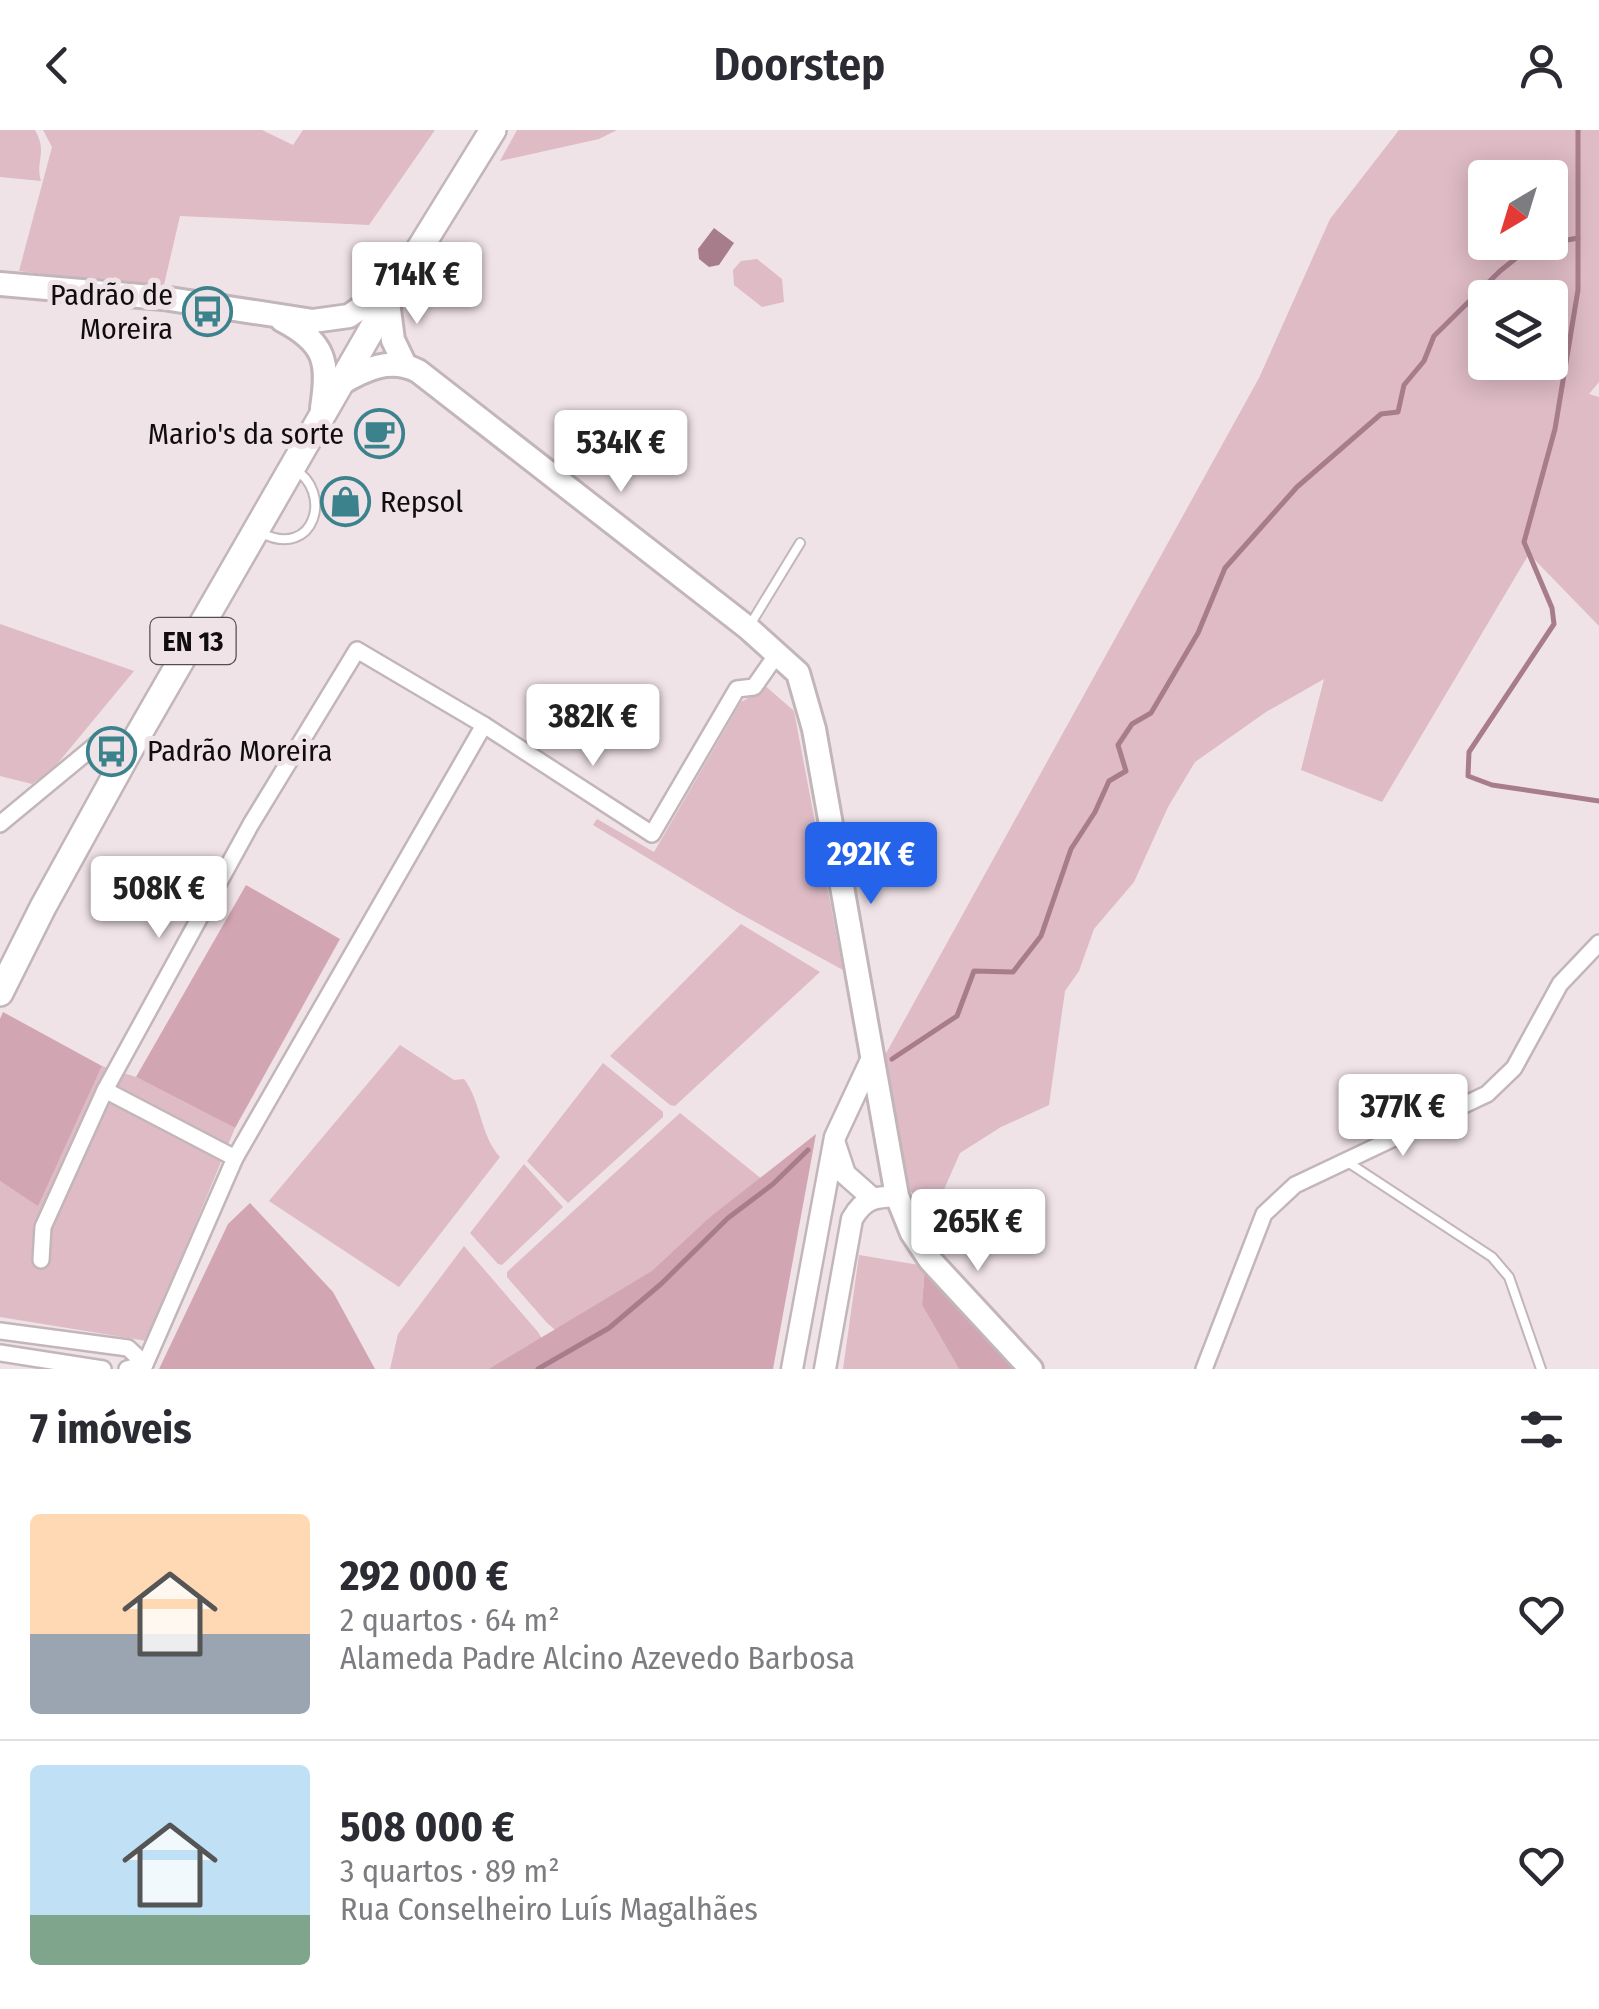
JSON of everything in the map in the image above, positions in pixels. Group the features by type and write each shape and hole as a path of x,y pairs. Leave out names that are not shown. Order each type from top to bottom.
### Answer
{"main road":[{"name":"EN 13","path":"0,994 42,908 129,751 393,292 493,130"},
{"path":"0,284 163,298 313,321 348,316 393,292 393,340 406,365 430,379 748,628 798,673 806,692 896,1196 912,1233 930,1260 1031,1369"},
{"path":"265,312 302,332 324,359 326,381 321,417"},
{"path":"340,384 363,370 406,365"},
{"name":"EN 13","path":"0,964 42,908"}],"street":[{"path":"41,1260 42,1226 105,1090 242,838 357,650 484,725 652,834 736,689 754,687 777,654"},
{"path":"144,1366 235,1158 484,725"},
{"path":"0,824 104,738 129,751"},
{"path":"1204,1369 1264,1214 1295,1185 1487,1094 1514,1068 1560,984 1599,944"},
{"path":"792,1369 834,1136 871,1060"},
{"path":"105,1090 235,1158"},
{"path":"834,1136 845,1174 871,1197"},
{"path":"825,1369 852,1219 871,1197 896,1196"},
{"path":"0,1331 128,1348 144,1366"},
{"path":"0,1353 103,1369"},
{"path":"127,1369 144,1366"}],"lane":[{"path":"257,530 271,538 289,537 303,534 313,524 316,509 310,490 303,474 292,468"},
{"path":"748,628 800,543"},
{"path":"1346,1160 1492,1256 1509,1276 1541,1369"}],"shaded area":[{"path":"0,130 35,130 41,145 41,181 0,177"},
{"path":"43,130 262,130 293,145 303,130 435,130 369,225 180,216 163,289 19,271 52,147"},
{"path":"517,130 617,130 599,139 500,161"},
{"path":"1399,130 1599,130 1599,382 1589,394 1599,397 1599,626 1529,554 1382,802 1301,770 1324,679 1266,712 1195,762 1168,807 1134,882 1094,929 1079,971 1065,991 1049,1105 1001,1127 960,1153 935,1210 906,1188 884,1057 1259,378 1330,219"},
{"path":"714,228 734,243 719,265 709,267 699,259 698,249"},
{"path":"757,259 782,279 784,302 762,307 734,285 733,270 741,261"},
{"path":"0,624 134,671 53,769 32,784 0,776"},
{"path":"762,683 794,711 843,970 737,912 593,825 597,819 654,852 741,702"},
{"path":"246,885 340,939 235,1128 136,1077"},
{"path":"741,924 820,972 675,1106 670,1105 610,1056"},
{"path":"3,1012 102,1066 38,1206 0,1181"},
{"path":"400,1045 454,1080 464,1079 500,1157 399,1287 269,1201"},
{"path":"603,1063 663,1112 663,1117 568,1203 527,1161"},
{"path":"102,1066 136,1077 235,1128 147,1341 0,1317 0,1181 38,1205"},
{"path":"680,1113 763,1180 701,1234 566,1339 547,1323 507,1277 507,1272"},
{"path":"816,1134 773,1369 489,1369 652,1271 709,1218"},
{"path":"524,1164 563,1207 502,1265 470,1233"},
{"path":"250,1203 333,1292 375,1369 159,1369 228,1224"},
{"path":"464,1246 538,1332 552,1355 526,1369 390,1369 398,1334"},
{"path":"859,1255 925,1266 922,1305 959,1369 843,1369"},
{"path":"925,1266 1018,1369 959,1369 922,1305"}],"waterway":[{"path":"1578,130 1578,290 1555,429 1524,542 1552,608 1554,624 1469,752 1468,776 1492,785 1599,801"},
{"path":"892,1059 957,1016 974,971 1013,972 1041,936 1071,849 1109,781 1126,771 1118,745 1132,724 1151,713 1198,633 1225,568 1297,487 1381,414 1398,412 1404,385 1424,361 1434,336 1500,271 1530,247 1578,238"},
{"path":"538,1369 609,1328 808,1150"}],"place":[{"name":"Padrão de Moreira","path":"208,312"},
{"name":"Mario's da sorte","path":"379,434"},
{"name":"Repsol","path":"345,502"},
{"name":"Padrão Moreira","path":"112,751"}]}
